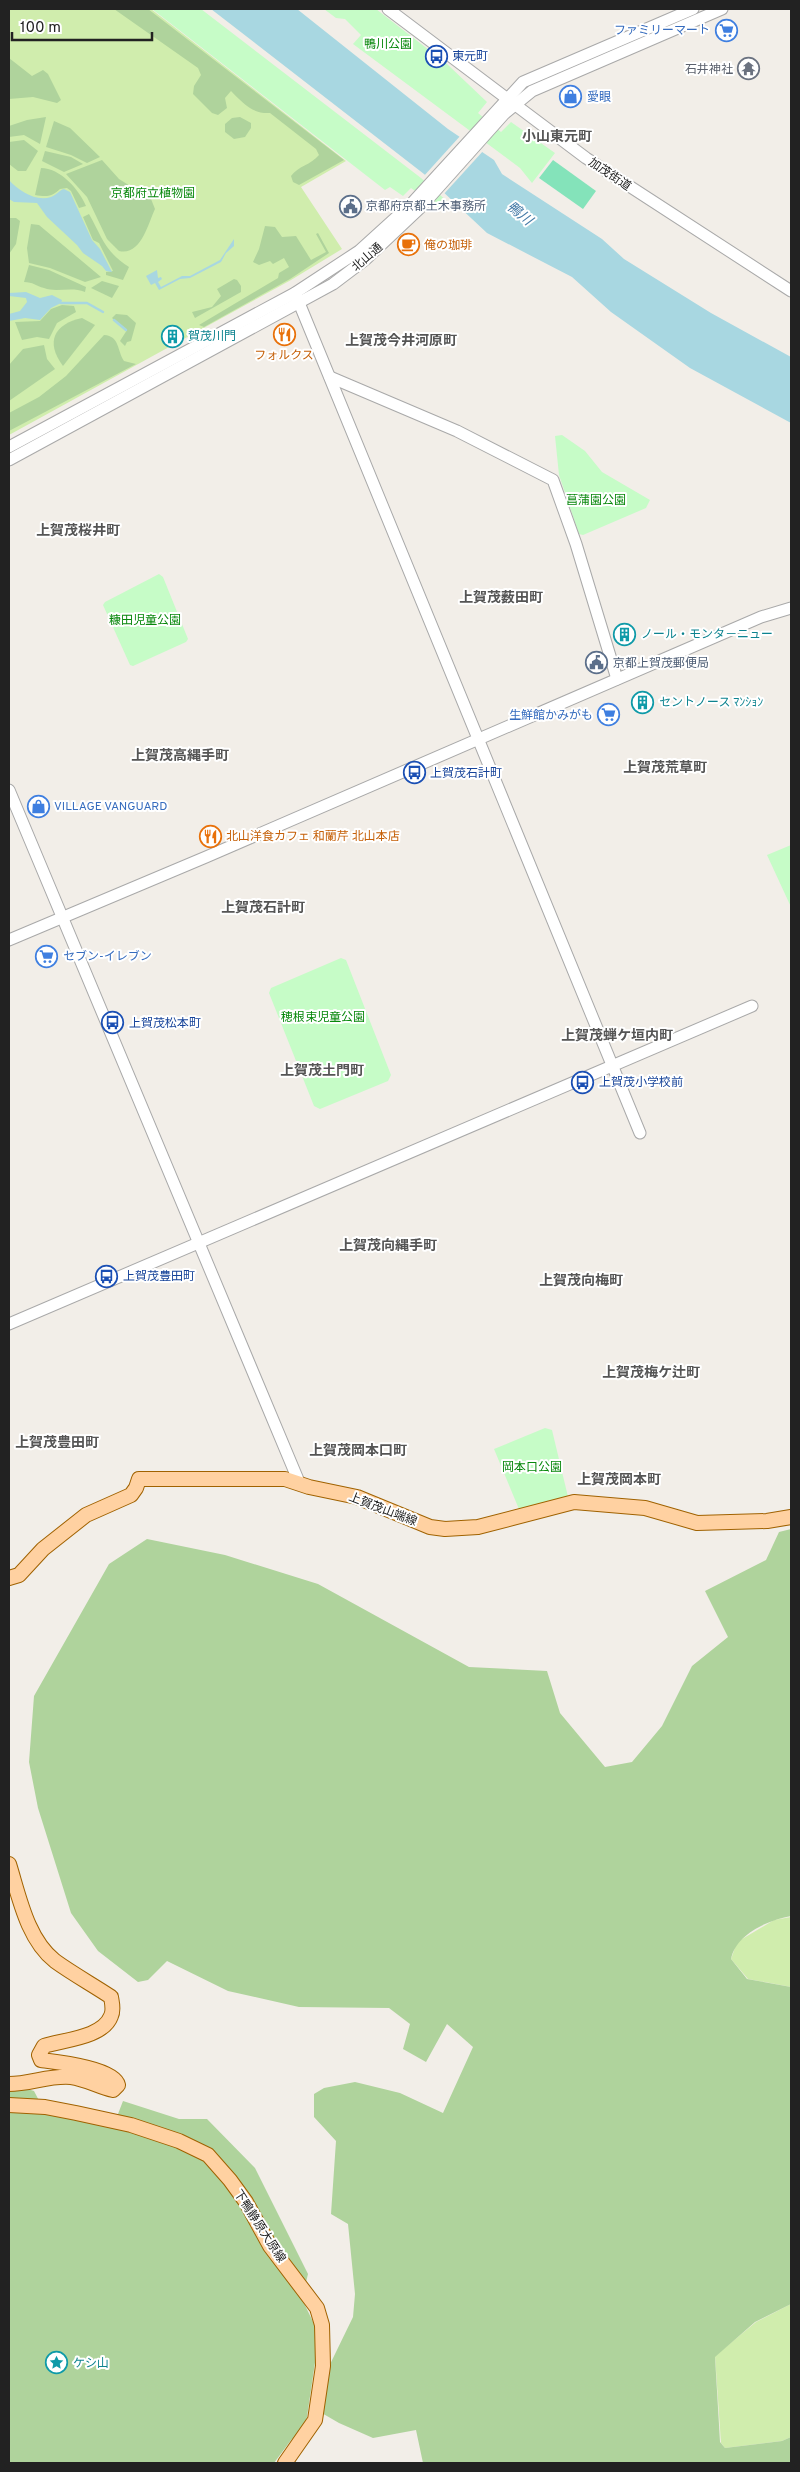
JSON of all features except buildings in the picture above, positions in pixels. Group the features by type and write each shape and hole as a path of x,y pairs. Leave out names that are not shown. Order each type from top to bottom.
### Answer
{"main road":[{"name":"上賀茂山端線","path":"9,1578 20,1575 44,1549 86,1515 130,1495 136,1488 139,1479 224,1477 284,1479 299,1482 309,1487 357,1497 430,1527 445,1529 478,1527 574,1502 645,1508 697,1523 767,1521 791,1517"},
{"path":"9,1864 34,1935 44,1950 54,1960 111,1996 113,2010 111,2018 104,2025 79,2038 44,2046 38,2055 41,2060 69,2063 112,2076 118,2084 113,2090 71,2077 55,2077 9,2084"},
{"name":"下鴨静原大原線","path":"9,2105 45,2107 76,2113 131,2125 179,2141 208,2155 230,2180 246,2202 270,2246 317,2308 322,2325 323,2366 315,2420 285,2463"}],"street":[{"name":"加茂街道","path":"388,9 594,163 791,291"},
{"name":"北山通","path":"9,460 26,445 297,298 359,251 421,200 511,102 693,9"},
{"name":"北山通","path":"618,47 722,9"},
{"path":"297,298 640,1132"},
{"path":"330,377 457,431 553,480 570,527 617,679"},
{"name":"北山通","path":"9,448 26,445"},
{"path":"9,940 478,740 760,617 791,608"},
{"path":"9,790 299,1482"},
{"path":"9,1324 752,1006"}],"green space":[{"name":"京都府立植物園","path":"9,9 151,9 346,161 301,187 342,249 291,280 9,435"},
{"path":"114,9 148,9 344,160 299,185 293,182 291,176 319,155 316,149 270,113 253,110 231,91 225,98 227,108 218,115 212,113 193,94 194,86 201,75 198,68"},
{"path":"152,9 201,9 421,178 448,202 440,209 411,188 403,196 390,187 385,190"},
{"name":"鴨川公園","path":"324,9 376,9 447,64 487,102 478,113 501,132 511,122 555,153 532,183 520,168 353,44 361,35 345,19 336,18"},
{"path":"9,58 32,76 43,70 48,74 61,100 57,103 33,97 9,99"},
{"path":"46,117 40,144 24,135 9,137 9,126 27,120"},
{"path":"240,117 251,123 251,128 245,137 234,139 225,132 225,124 232,118"},
{"path":"54,121 70,128 100,157 87,163 71,155 46,147"},
{"path":"24,140 38,151 26,171 18,171 9,164 9,142"},
{"path":"45,151 71,157 83,164 64,172 42,161"},
{"path":"102,160 119,179 151,199 155,209 143,238 133,249 127,251 119,251 107,239 87,197 66,174"},
{"path":"553,160 596,191 583,209 539,178"},
{"path":"41,168 55,172 68,181 79,193 86,206 79,208 71,191 67,188 60,189 49,196 35,195"},
{"path":"89,214 109,250 129,267 123,280 106,275 106,272 113,271 99,243 93,240 83,217"},
{"path":"9,218 16,218 20,221 16,244 9,254"},
{"path":"31,224 39,225 101,277 85,282 50,268 29,263 27,248"},
{"path":"265,226 275,227 282,237 296,236 311,260 326,252 316,234 318,233 329,253 290,279 204,327 199,325 278,278 279,273 289,267 284,258 273,264 270,261 259,265 253,262 259,249"},
{"path":"29,265 49,270 86,287 85,292 80,290 54,290 24,282"},
{"path":"234,279 241,286 241,292 195,318 192,312 212,307 221,296 217,289"},
{"path":"102,281 119,286 112,298 91,288"},
{"path":"62,305 74,306 76,312 57,323 49,339 37,337 22,340 15,322 40,321 51,309"},
{"path":"116,314 127,315 136,323 131,341 127,342 125,346 120,341 127,330 112,318"},
{"path":"82,318 95,325 63,366 54,349 55,335 65,325"},
{"path":"104,335 116,341 124,361 136,364 9,431 9,413 39,397 66,376"},
{"path":"44,345 47,359 55,369 9,401 9,365 23,349"},
{"name":"菖蒲園公園","path":"562,435 585,451 602,472 650,500 646,508 583,535 579,534 559,475 555,436"},
{"name":"糠田児童公園","path":"159,574 163,577 188,639 186,642 133,666 130,665 103,605 105,602"},
{"path":"791,845 791,907 767,855"},
{"name":"穂根束児童公園","path":"341,958 346,960 391,1075 388,1081 320,1109 314,1106 269,993 271,988"},
{"name":"岡本口公園","path":"545,1428 552,1430 569,1501 521,1514 494,1449"},
{"path":"791,1529 791,1916 763,1925 746,1935 734,1950 731,1959 747,1979 791,1987 791,2304 755,2322 715,2357 720,2442 725,2448 782,2441 791,2437 791,2463 423,2463 416,2430 373,2438 339,2423 320,2412 318,2389 353,2317 355,2294 348,2224 331,2214 336,2141 314,2117 314,2094 324,2088 355,2082 400,2093 443,2113 473,2047 447,2024 426,2062 403,2049 410,2024 389,2008 299,2007 228,1991 167,1961 148,1980 138,1982 98,1951 71,1913 38,1808 29,1762 34,1696 109,1564 147,1539 225,1555 318,1584 469,1667 547,1671 560,1713 605,1767 632,1762 662,1726 692,1666 728,1637 705,1591 766,1560 779,1532"},
{"path":"791,1917 791,1987 748,1979 731,1959 737,1942 774,1920"},
{"path":"9,2083 34,2091 46,2114 113,2127 123,2101 179,2119 207,2119 255,2168 308,2274 302,2299 315,2326 317,2349 305,2430 291,2440 274,2463 9,2463"},
{"path":"791,2304 791,2437 782,2441 725,2448 721,2443 715,2356 756,2322"}],"water":[{"name":"鴨川","path":"211,9 297,9 448,129 494,160 502,174 602,239 624,259 711,313 791,357 791,423 690,368 611,312 572,277 487,233 424,174"},
{"path":"9,180 23,192 34,197 51,197 64,189 70,192 92,240 100,249 112,272 106,271 83,253 47,217 37,203 14,202 9,199"},
{"path":"234,239 234,246 226,253 221,262 190,278 180,279 159,290 155,283 151,285 146,276 157,270 158,278 161,277 162,279 158,282 161,287 182,276 190,276 220,260"},
{"path":"26,292 40,298 52,295 62,300 61,303 51,308 40,320 25,318 9,321 9,314 20,311 27,302 26,298 9,296 9,293"}],"pier":[{"path":"461,135 484,150 443,195 423,177"}],"waterway":[{"path":"61,303 87,303 103,312"},
{"path":"114,320 126,330"}],"place":[{"name":"ファミリーマート","path":"726,30"},
{"name":"東元町","path":"436,56"},
{"name":"石井神社","path":"749,69"},
{"name":"愛眼","path":"571,97"},
{"name":"京都府京都土木事務所","path":"350,206"},
{"name":"俺の珈琲","path":"408,245"},
{"name":"フォルクス","path":"284,334"},
{"name":"賀茂川門","path":"172,336"},
{"name":"ノール・モンタ－ニュー","path":"625,634"},
{"name":"京都上賀茂郵便局","path":"597,663"},
{"name":"セントノース ﾏﾝｼｮﾝ","path":"643,702"},
{"name":"生鮮館かみがも","path":"609,715"},
{"name":"上賀茂石計町","path":"414,773"},
{"name":"VILLAGE VANGUARD","path":"38,806"},
{"name":"北山洋食カフェ 和蘭芹 北山本店","path":"210,836"},
{"name":"セブン-イレブン","path":"47,956"},
{"name":"上賀茂松本町","path":"113,1023"},
{"name":"上賀茂小学校前","path":"583,1082"},
{"name":"上賀茂豊田町","path":"107,1276"},
{"name":"ケシ山","path":"57,2363"}],"district":[{"name":"小山東元町","path":"557,136"},
{"name":"上賀茂今井河原町","path":"401,340"},
{"name":"上賀茂桜井町","path":"78,530"},
{"name":"上賀茂薮田町","path":"501,597"},
{"name":"上賀茂高縄手町","path":"180,755"},
{"name":"上賀茂荒草町","path":"665,767"},
{"name":"上賀茂石計町","path":"263,907"},
{"name":"上賀茂蝉ケ垣内町","path":"617,1035"},
{"name":"上賀茂土門町","path":"322,1070"},
{"name":"上賀茂向縄手町","path":"388,1245"},
{"name":"上賀茂向梅町","path":"581,1280"},
{"name":"上賀茂梅ケ辻町","path":"651,1372"},
{"name":"上賀茂豊田町","path":"57,1442"},
{"name":"上賀茂岡本口町","path":"358,1450"},
{"name":"上賀茂岡本町","path":"619,1479"}]}
